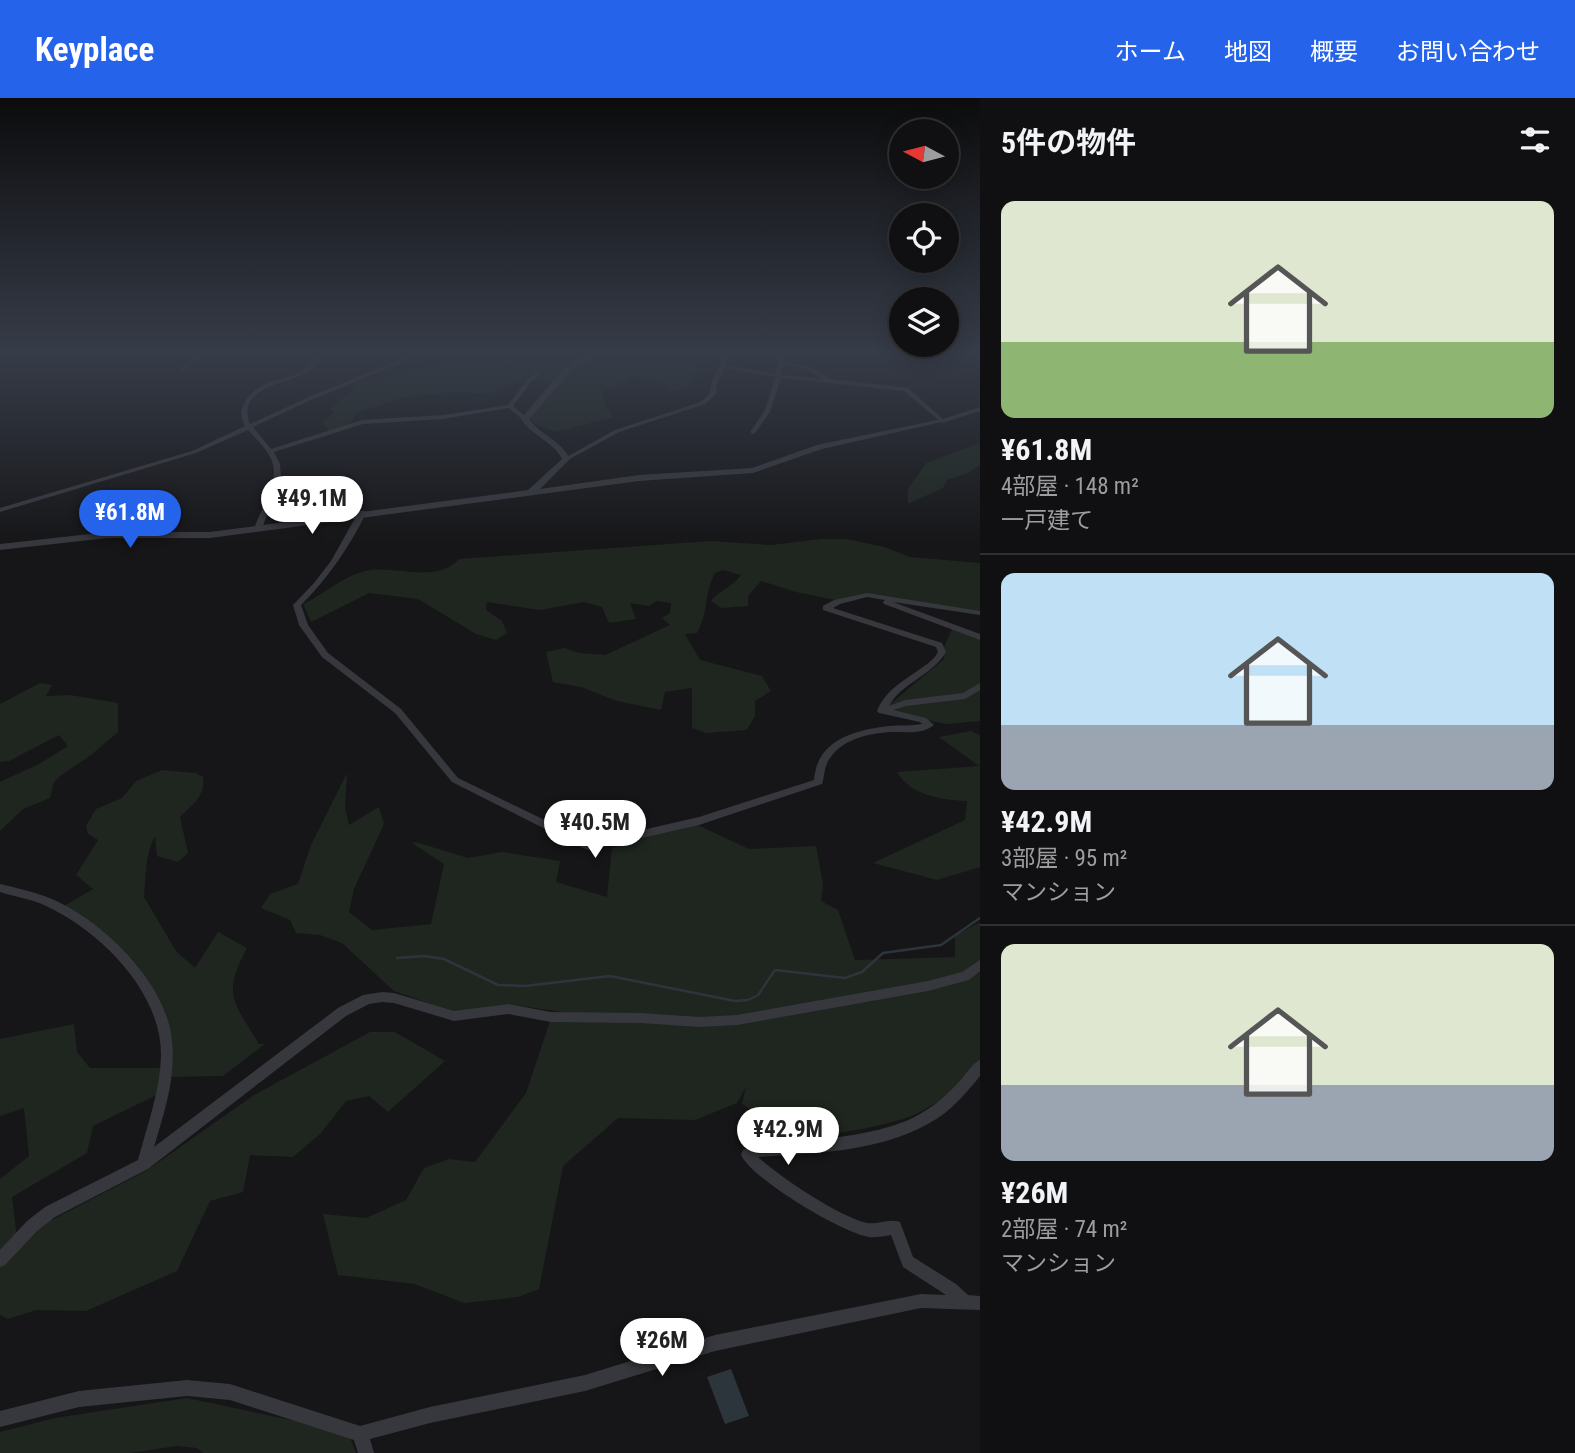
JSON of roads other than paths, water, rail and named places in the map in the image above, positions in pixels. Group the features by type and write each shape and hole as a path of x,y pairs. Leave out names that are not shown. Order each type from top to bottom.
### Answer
{"street":[{"path":"244,417 270,451 277,463 279,476 261,512 258,529"},
{"path":"0,510 172,460 202,449 267,417"},
{"path":"270,451 362,422 439,417"},
{"path":"531,491 566,459 617,431 659,417"},
{"path":"754,432 764,417"},
{"path":"938,417 942,421"},
{"path":"0,547 108,535 210,535 669,474 753,470 820,447 954,417"},
{"path":"525,419 530,427 562,448 566,459"},
{"path":"362,513 332,566 313,591 297,605 304,626 316,645 325,655 398,711 455,780 589,846 699,821 800,790 819,782 818,770 826,755 850,737 929,725 923,720 882,711"},
{"path":"882,711 883,705 903,685 939,659 942,652 939,645 922,637 826,608 837,602 867,595 980,613"},
{"path":"867,595 980,637"},
{"path":"882,711 905,703 965,696 980,686"},
{"path":"0,888 50,902 77,917 106,941 133,971 156,1005 166,1040 163,1092 143,1164"},
{"path":"0,1260 32,1226 50,1212 143,1164 342,1012 368,999 394,998 454,1016 508,1009 551,1017 724,1020 928,986 965,976 980,965"},
{"path":"962,1301 951,1289 908,1262 895,1227 867,1230 834,1215 771,1177 753,1164 748,1155 757,1150 837,1143 876,1135 926,1118 961,1090 980,1066"},
{"path":"0,1419 79,1399 187,1388 230,1392 360,1434 430,1415 586,1383 715,1343 921,1301 980,1303"},
{"path":"360,1434 366,1453"}],"waterway":[{"path":"397,958 424,956 444,959 498,985 525,986 610,976 735,1001 748,1000 758,995 775,970 845,978 862,972 883,953 941,945 980,918"}]}
